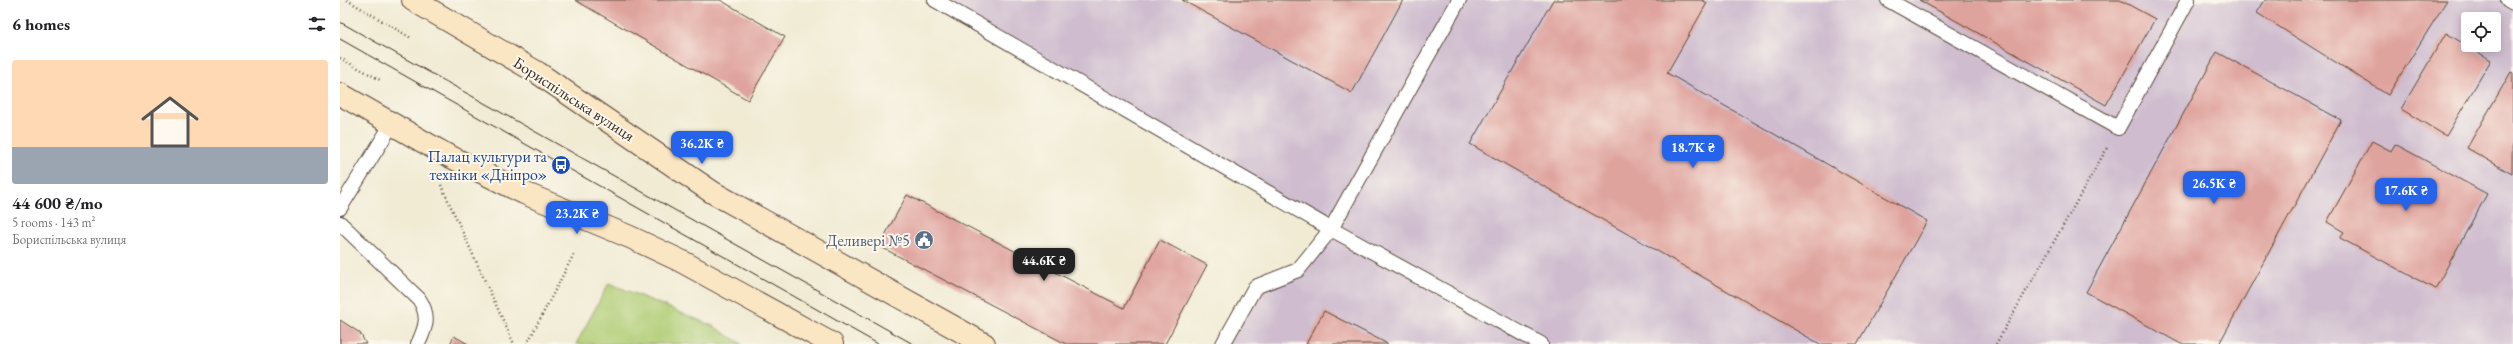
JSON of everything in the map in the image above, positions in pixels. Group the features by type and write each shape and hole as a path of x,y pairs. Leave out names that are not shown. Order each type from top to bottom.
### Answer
{"main road":[{"name":"Бориспільська вулиця","path":"413,0 538,73 712,192 984,344"},
{"path":"340,94 443,153 524,193 630,237 681,261 832,344"}],"lane":[{"path":"935,0 1331,229 1541,344"},
{"path":"1223,344 1255,287 1298,270 1331,229 1459,0"},
{"path":"1888,0 2118,128 2184,1"},
{"path":"2508,0 2513,3"},
{"path":"340,208 392,124"},
{"path":"340,222 419,299 424,307 426,327 418,344"}],"path":[{"path":"347,0 411,38"},
{"path":"340,58 382,81"},
{"path":"1996,344 2118,128"},
{"path":"441,185 514,344"},
{"path":"527,344 575,252"}],"shaded area":[{"path":"935,0 2513,0 2513,344 1223,344 1255,287 1298,270 1331,229"}],"green space":[{"path":"609,283 713,326 742,344 576,344"}],"building":[{"path":"575,0 720,0 785,37 748,100"},
{"path":"1182,0 1403,0 1352,93"},
{"path":"1553,0 1702,0 1707,3 1667,73 1927,221 1857,344 1820,344 1470,144"},
{"path":"1919,0 2120,0 2155,19 2106,105"},
{"path":"2265,0 2447,0 2388,95 2257,13"},
{"path":"2446,33 2461,42 2461,52 2478,52 2491,60 2446,136 2401,109"},
{"path":"2217,52 2341,120 2219,344 2181,344 2086,292"},
{"path":"2511,72 2513,73 2512,174 2467,148"},
{"path":"2372,141 2391,151 2395,144 2487,194 2435,289 2340,238 2344,232 2327,222"},
{"path":"907,195 1124,308 1160,240 1207,265 1165,344 1066,344 879,246"},
{"path":"1324,311 1388,344 1306,344"},
{"path":"340,320 360,333 366,344 340,344"},
{"path":"454,336 468,344 450,344"}],"tram line":[{"path":"340,22 913,344"},
{"path":"340,39 878,344"}],"place":[{"name":"Палац культури та техніки «Дніпро»","path":"561,165"},
{"name":"Деливері №5","path":"924,240"}]}
